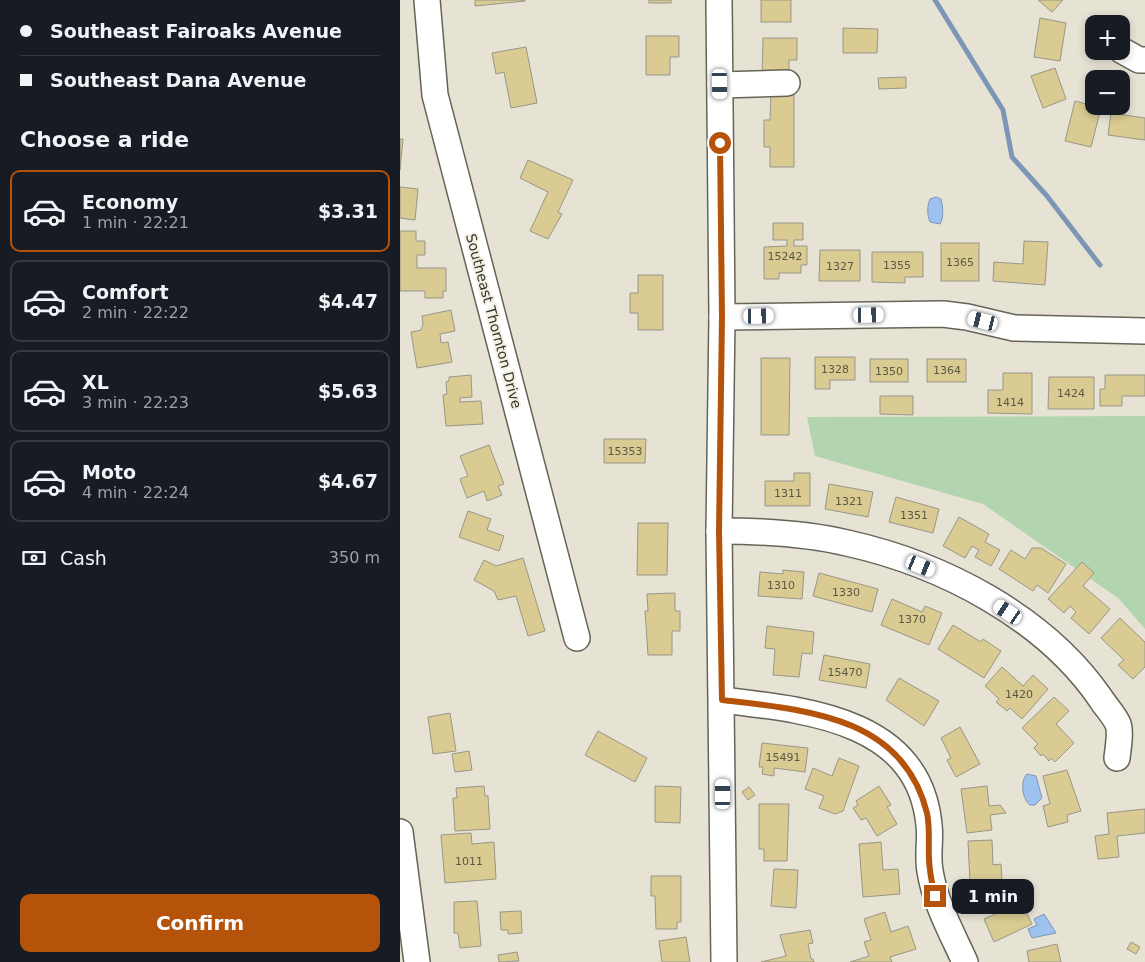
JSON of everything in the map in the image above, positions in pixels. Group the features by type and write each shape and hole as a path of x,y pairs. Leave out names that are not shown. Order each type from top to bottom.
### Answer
{"street":[{"name":"Southeast Thornton Drive","path":"427,0 435,95 577,638"},
{"path":"719,0 722,317 719,531 724,962"},
{"path":"1130,55 1139,60 1145,60"},
{"path":"720,84 787,83"},
{"path":"722,317 943,314 967,317 1014,328 1145,331"},
{"path":"719,531 789,533 848,543 905,560 937,573 997,604 1046,639 1071,661 1094,688 1119,725 1117,758"},
{"path":"722,700 813,713 873,735 895,752 909,768 920,788 929,826 930,870 935,896 966,962"},
{"path":"400,832 417,962"}],"green space":[{"path":"1145,416 1145,629 1118,598 983,504 815,456 807,417"}],"water":[{"path":"936,197 941,199 942,205 943,216 940,224 930,222 928,216 930,199"},
{"path":"1027,774 1036,776 1042,798 1035,805 1030,805 1025,799 1023,781"},
{"path":"1044,914 1056,933 1032,938 1028,929 1037,925 1034,919"}],"building":[{"path":"475,0 525,0 525,1 475,6"},
{"path":"649,0 671,0 671,3 649,3"},
{"path":"761,0 791,0 791,22 761,22"},
{"path":"1038,0 1063,0 1052,12"},
{"path":"1040,18 1066,23 1060,61 1034,57"},
{"path":"843,28 878,29 877,53 843,53"},
{"path":"646,36 679,36 679,57 670,57 670,75 646,75"},
{"path":"763,38 797,38 797,60 789,60 789,77 762,77"},
{"path":"526,47 537,103 511,108 504,72 496,74 492,53"},
{"path":"1055,68 1066,99 1043,108 1031,76"},
{"path":"906,77 906,88 879,89 878,78"},
{"path":"771,93 794,93 794,167 770,167 770,147 764,147 764,120 770,120"},
{"path":"1075,101 1085,104 1085,115 1099,115 1091,147 1065,141"},
{"path":"1111,115 1145,118 1145,140 1108,135"},
{"path":"400,139 403,139 400,170"},
{"path":"528,160 573,180 558,212 562,214 548,239 530,231 548,192 520,178"},
{"path":"400,187 418,189 415,220 400,218"},
{"path":"773,223 803,223 803,240 794,240 794,246 807,246 807,265 801,265 801,273 779,273 779,279 764,279 764,247 787,246 787,240 773,240"},
{"path":"400,231 416,231 416,241 425,241 425,255 417,255 417,268 446,268 446,291 443,291 443,298 425,298 425,291 400,291"},
{"path":"1024,241 1048,242 1045,285 993,281 994,262 1023,264"},
{"path":"941,243 979,243 979,281 941,281"},
{"path":"820,250 860,250 860,281 819,281"},
{"path":"872,252 923,252 923,277 905,277 905,283 872,282"},
{"path":"638,275 663,275 663,330 638,330 638,313 630,313 630,293 638,293"},
{"path":"451,310 455,331 440,334 441,343 448,342 452,362 417,368 411,332 421,330 423,324 422,316"},
{"path":"815,357 855,357 855,380 830,380 830,389 815,389"},
{"path":"761,358 790,358 789,435 761,435"},
{"path":"870,359 908,359 908,382 870,382"},
{"path":"927,359 966,359 966,382 927,382"},
{"path":"1003,373 1032,373 1032,414 988,413 988,390 1003,390"},
{"path":"471,375 472,397 460,398 460,402 481,401 483,424 446,426 443,395 447,394 446,382 449,381 449,377"},
{"path":"1105,375 1145,375 1145,396 1122,396 1122,406 1100,406 1100,389 1105,389"},
{"path":"1049,377 1094,377 1094,409 1048,409"},
{"path":"880,396 913,396 913,415 880,414"},
{"path":"604,439 646,439 645,463 604,463"},
{"path":"489,445 504,484 498,486 502,495 487,501 484,491 467,498 460,479 468,476 460,456"},
{"path":"794,473 810,473 810,506 765,506 765,481 794,481"},
{"path":"829,484 873,492 868,517 825,509"},
{"path":"896,497 939,509 933,533 889,522"},
{"path":"468,511 491,519 487,530 504,536 499,551 459,537"},
{"path":"959,517 989,534 985,542 1000,550 991,566 975,557 979,550 972,546 965,558 943,546"},
{"path":"638,523 668,523 667,575 637,575"},
{"path":"1032,548 1041,548 1066,564 1048,593 1037,585 1033,591 999,569 1011,550 1025,559"},
{"path":"523,558 545,631 528,636 516,596 498,600 494,591 474,580 484,560 496,566"},
{"path":"1082,562 1094,573 1083,586 1110,609 1089,634 1071,618 1076,612 1070,606 1064,613 1048,599"},
{"path":"783,570 804,572 802,599 758,596 760,572 783,574"},
{"path":"819,573 878,589 872,612 813,596"},
{"path":"675,593 675,611 680,611 680,631 672,631 672,655 648,655 645,611 648,611 647,594"},
{"path":"892,599 922,612 925,606 942,613 929,645 881,625"},
{"path":"1120,618 1145,642 1145,667 1133,679 1118,665 1124,660 1101,638"},
{"path":"953,625 981,642 983,639 1001,651 984,678 938,649"},
{"path":"767,626 814,632 812,654 802,653 799,677 773,675 775,649 765,648"},
{"path":"824,655 870,664 866,688 819,680"},
{"path":"1002,667 1023,686 1033,675 1048,689 1022,719 1010,708 1007,711 996,702 999,699 985,686"},
{"path":"899,678 939,701 924,726 886,700"},
{"path":"1054,697 1069,711 1056,724 1074,743 1055,762 1051,758 1049,761 1043,754 1041,756 1034,748 1038,744 1022,728"},
{"path":"450,713 456,751 433,754 428,717"},
{"path":"960,727 980,764 956,777 947,760 951,758 941,738"},
{"path":"598,731 647,758 635,782 585,755"},
{"path":"762,743 808,748 805,772 774,768 774,776 762,774 763,767 759,767"},
{"path":"469,751 472,770 455,772 452,754"},
{"path":"839,758 859,766 843,811 835,814 819,808 824,796 805,789 813,768 832,776"},
{"path":"1067,770 1081,811 1067,815 1068,822 1048,827 1043,806 1050,804 1043,776"},
{"path":"484,786 485,796 488,796 490,829 455,831 453,798 457,798 456,788"},
{"path":"655,786 681,787 680,823 655,822"},
{"path":"879,786 891,805 887,807 897,824 877,836 866,818 861,820 853,808 858,805 856,801"},
{"path":"987,786 989,806 1000,805 1006,813 990,815 992,830 967,833 961,789"},
{"path":"749,787 755,795 748,800 742,792"},
{"path":"759,804 789,804 787,861 764,861 764,849 759,849"},
{"path":"1145,809 1145,833 1117,836 1119,857 1098,859 1095,836 1109,834 1107,813"},
{"path":"471,833 472,844 494,842 496,879 445,883 441,835"},
{"path":"992,840 993,865 1001,864 1002,881 970,882 968,841"},
{"path":"881,842 883,870 898,869 900,894 863,897 859,844"},
{"path":"774,869 798,870 796,908 771,906"},
{"path":"651,876 681,876 681,922 677,922 677,929 656,929 655,896 651,896"},
{"path":"1017,893 1032,924 994,942 984,919 1000,912 995,903"},
{"path":"477,901 481,946 460,948 458,933 454,933 454,902"},
{"path":"521,911 522,933 508,934 508,930 501,930 500,912"},
{"path":"885,912 891,932 908,926 916,949 890,957 892,962 850,962 869,956 864,942 871,940 864,919"},
{"path":"810,930 813,943 808,944 811,959 814,962 761,962 786,956 780,935"},
{"path":"686,937 690,962 662,962 659,941"},
{"path":"1131,942 1140,947 1136,954 1127,949"},
{"path":"1057,944 1061,962 1029,962 1027,951"},
{"path":"517,952 519,961 499,962 498,955"}],"waterway":[{"path":"935,0 1003,110 1012,157 1047,196 1100,265"}],"route":[{"path":"720,143 722,317 719,531 722,700 813,713 873,735 895,752 909,768 920,788 929,826 930,870 935,896"}]}
